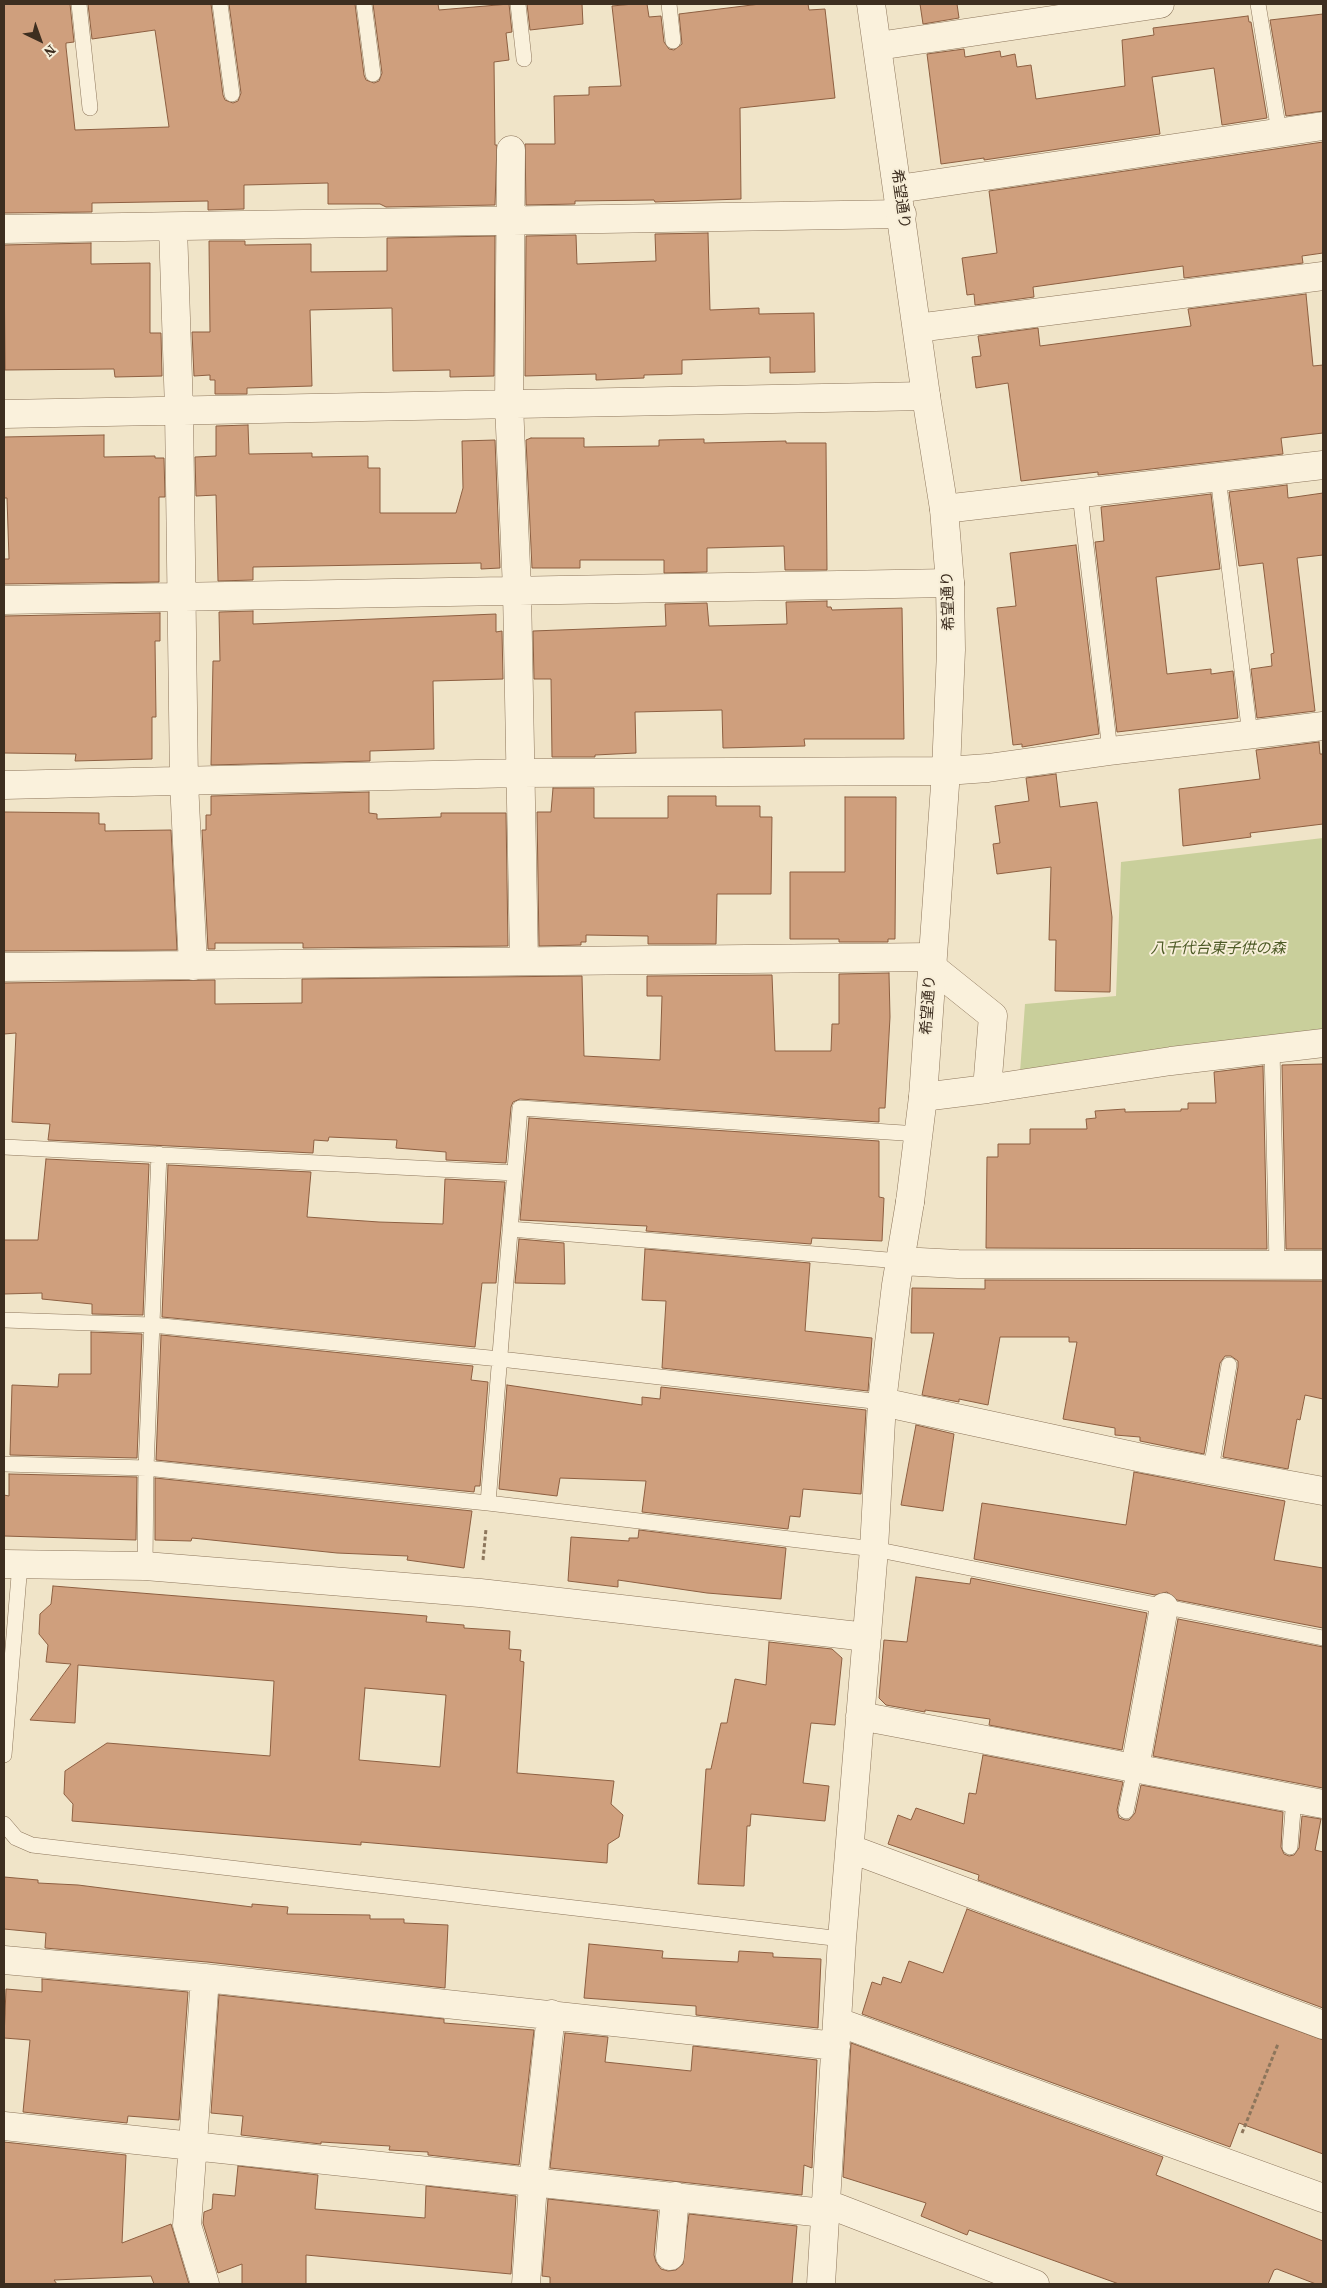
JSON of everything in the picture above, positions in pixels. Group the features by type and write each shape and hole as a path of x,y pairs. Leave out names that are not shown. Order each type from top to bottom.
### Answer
{"street":[{"name":"希望通り","path":"821,2284 842,1939 874,1549 882,1402 923,1097 946,771 951,650 950,583 944,509 926,396 871,4"},
{"path":"878,46 1160,4"},
{"path":"4,229 510,222 900,202 1279,132 1323,126"},
{"path":"511,150 509,404 517,590 524,961"},
{"path":"173,227 179,410 184,782 193,966"},
{"path":"917,328 1323,276"},
{"path":"4,414 926,396"},
{"path":"944,509 1323,465"},
{"path":"4,600 950,583"},
{"path":"4,785 519,773 946,771 988,768 1110,751 1323,726"},
{"path":"4,967 524,961 932,962 994,1016 987,1089"},
{"path":"923,1097 1171,1061 1323,1043"},
{"path":"900,1261 968,1264 1323,1265"},
{"path":"882,1402 1147,1459 1211,1469 1323,1491"},
{"path":"12,1564 145,1566 480,1593 867,1637"},
{"path":"1135,1768 1164,1607"},
{"path":"860,1716 1323,1804"},
{"path":"850,1849 1323,2025"},
{"path":"4,1960 205,1978 551,2014 837,2034 1229,2164 1323,2198"},
{"path":"205,1978 187,2226 205,2284"},
{"path":"526,2284 533,2184 551,2014"},
{"path":"4,2126 192,2145 533,2184 825,2208 1035,2284"},
{"path":"670,2256 675,2196"}],"lane":[{"path":"79,4 90,108"},
{"path":"220,4 232,94"},
{"path":"364,4 373,74"},
{"path":"518,4 524,59"},
{"path":"669,4 673,41"},
{"path":"1258,4 1279,132"},
{"path":"1218,477 1250,735"},
{"path":"1080,494 1110,751"},
{"path":"1272,1049 1277,1264"},
{"path":"488,1503 520,1108 919,1134"},
{"path":"4,1147 515,1173"},
{"path":"145,1566 146,1468 159,1154"},
{"path":"510,1229 900,1261"},
{"path":"4,1320 152,1325 500,1359 882,1402"},
{"path":"1211,1469 1229,1365"},
{"path":"4,1464 146,1468 488,1503 874,1549 1323,1638"},
{"path":"4,1755 12,1564"},
{"path":"1126,1811 1135,1768"},
{"path":"1290,1847 1294,1798"},
{"path":"4,1824 16,1838 32,1845 842,1939"}],"path":[{"path":"480,1593 488,1503"},
{"path":"1229,2164 1290,2013"}],"green space":[{"name":"八千代台東子供の森","path":"1323,838 1323,1034 1020,1072 1025,1004 1116,996 1121,862"}],"building":[{"path":"4,4 70,4 74,42 66,43 66,47 75,130 169,127 155,30 92,39 88,4 211,4 223,95 225,100 233,103 238,101 241,93 229,4 355,4 364,75 366,80 374,83 379,81 382,73 373,4 438,4 439,10 509,4 512,32 506,33 509,60 494,62 495,145 497,145 495,205 386,207 380,204 328,204 328,183 244,185 244,209 208,210 208,201 92,203 92,212 4,213"},
{"path":"527,4 582,4 583,24 530,30"},
{"path":"647,4 649,17 661,16 664,42 669,49 674,50 682,44 679,14 760,4 808,4 809,10 825,9 835,98 740,108 741,199 655,202 654,200 575,201 575,204 526,205 525,144 555,144 554,96 589,95 589,87 621,86 612,6"},
{"path":"920,4 957,4 959,18 923,24"},
{"path":"1323,14 1323,111 1286,116 1270,20"},
{"path":"1248,16 1249,22 1251,22 1267,118 1222,125 1214,68 1152,77 1160,134 984,160 984,158 941,164 927,54 964,49 965,57 1000,51 1001,57 1015,54 1017,67 1031,65 1036,99 1125,86 1122,40 1154,35 1153,28"},
{"path":"1323,142 1323,253 1302,256 1303,263 1184,278 1183,266 1033,287 1034,297 975,305 974,294 967,295 962,258 997,253 989,191"},
{"path":"708,233 710,310 759,308 759,314 814,313 815,372 770,373 770,357 682,360 682,374 644,375 644,378 596,380 596,374 525,376 526,236 576,235 577,264 656,261 655,234"},
{"path":"495,236 494,376 450,377 450,370 393,371 392,308 310,310 312,386 247,388 247,394 215,394 215,380 210,380 210,375 194,376 192,332 210,332 209,241 245,241 245,245 311,244 311,272 387,271 387,238"},
{"path":"91,243 91,264 150,263 150,333 161,333 162,376 115,377 114,369 5,370 4,245"},
{"path":"1306,294 1313,366 1323,365 1323,433 1281,438 1283,454 1098,475 1098,472 1021,481 1008,383 976,388 972,357 981,356 978,336 1038,328 1040,346 1191,326 1188,309"},
{"path":"248,425 249,454 312,453 312,457 368,456 368,468 380,468 380,513 456,513 463,488 462,441 495,440 500,568 481,569 481,563 253,567 253,580 218,581 216,495 196,496 195,457 216,456 216,426"},
{"path":"104,435 104,457 155,456 155,458 164,458 165,497 159,497 159,582 4,584 4,559 9,559 7,498 4,498 4,437"},
{"path":"531,438 584,438 584,447 659,446 659,440 704,439 704,443 786,441 786,443 826,443 827,570 785,570 784,546 707,548 707,572 664,573 664,560 580,560 580,568 532,568 526,440"},
{"path":"1287,485 1288,498 1323,493 1323,555 1297,558 1315,711 1257,718 1251,669 1272,666 1271,654 1274,653 1263,563 1239,566 1229,492"},
{"path":"1211,494 1220,569 1156,577 1167,674 1211,669 1211,674 1233,671 1238,718 1117,732 1095,542 1104,541 1101,507"},
{"path":"1076,545 1099,734 1022,747 1022,744 1013,745 997,608 1016,606 1010,553"},
{"path":"827,601 827,607 831,607 832,610 902,608 904,739 804,739 805,746 723,748 722,710 635,712 636,753 595,755 595,757 552,757 551,679 534,679 533,631 666,626 665,604 707,603 709,626 787,624 786,602"},
{"path":"253,611 253,624 496,614 496,632 502,631 503,679 433,681 434,749 370,751 370,761 211,765 213,661 220,661 219,612"},
{"path":"160,613 160,641 155,641 156,717 152,717 152,759 75,761 76,754 4,753 4,616"},
{"path":"1319,742 1320,754 1323,754 1323,824 1250,833 1251,837 1183,846 1179,789 1260,779 1256,750"},
{"path":"1056,774 1060,807 1097,802 1112,917 1110,992 1055,991 1056,940 1049,940 1051,867 997,874 993,844 1000,843 995,806 1029,801 1026,778"},
{"path":"553,788 594,788 594,818 668,818 668,796 716,796 716,806 760,806 760,817 772,817 771,894 717,894 716,944 648,944 648,936 586,935 586,942 581,942 581,945 539,946 537,812 551,812"},
{"path":"369,792 369,813 377,814 377,819 441,817 441,813 506,813 508,946 303,948 303,943 215,943 215,949 208,949 202,830 206,830 206,815 211,815 211,796"},
{"path":"845,797 896,797 895,939 888,939 888,942 839,942 839,939 790,939 790,872 845,872"},
{"path":"4,812 99,813 99,824 105,824 105,831 171,830 177,950 4,951"},
{"path":"889,973 890,1017 885,1108 879,1108 879,1122 520,1099 513,1102 511,1107 506,1163 446,1160 446,1152 396,1148 397,1140 329,1137 328,1141 314,1140 313,1153 48,1140 50,1124 12,1122 16,1033 4,1034 4,983 215,980 215,1004 302,1003 302,979 582,976 584,1056 660,1060 662,996 647,996 647,976 772,975 775,1051 831,1051 832,1024 839,1024 839,974"},
{"path":"1323,1064 1323,1249 1286,1249 1282,1065"},
{"path":"1263,1066 1267,1249 986,1248 987,1157 998,1157 998,1144 1030,1144 1030,1129 1087,1129 1086,1119 1096,1118 1095,1111 1125,1109 1125,1112 1181,1111 1181,1109 1188,1109 1188,1103 1216,1103 1214,1072"},
{"path":"529,1118 879,1141 879,1197 884,1198 882,1241 812,1238 811,1244 646,1231 647,1226 520,1220"},
{"path":"46,1159 149,1164 143,1315 92,1314 92,1304 42,1299 42,1293 4,1294 4,1240 38,1240"},
{"path":"168,1165 311,1172 307,1217 379,1222 443,1224 445,1179 505,1182 496,1283 482,1283 475,1347 162,1317"},
{"path":"519,1239 564,1243 565,1284 515,1283"},
{"path":"645,1249 810,1263 805,1331 872,1338 868,1391 662,1368 666,1301 642,1300"},
{"path":"985,1280 1323,1281 1323,1399 1305,1395 1300,1420 1297,1419 1288,1469 1223,1457 1238,1367 1238,1361 1231,1356 1225,1356 1220,1363 1204,1454 1140,1441 1140,1437 1115,1435 1115,1428 1063,1419 1077,1342 1069,1342 1069,1337 1000,1337 988,1405 959,1399 959,1402 922,1395 934,1333 911,1333 912,1288 985,1289"},
{"path":"91,1332 142,1334 137,1458 10,1455 12,1385 58,1387 59,1374 91,1374"},
{"path":"161,1335 473,1366 471,1380 488,1382 480,1486 475,1486 474,1492 156,1460"},
{"path":"507,1385 642,1405 642,1397 660,1399 661,1387 866,1410 861,1494 803,1489 800,1517 790,1516 788,1529 642,1512 646,1481 560,1478 557,1496 499,1489"},
{"path":"916,1425 954,1434 943,1511 901,1505"},
{"path":"1134,1472 1285,1501 1274,1560 1323,1568 1323,1628 1177,1600 1167,1592 1155,1595 974,1559 982,1503 1126,1525"},
{"path":"9,1474 137,1477 136,1540 4,1536 4,1495 9,1496"},
{"path":"155,1478 472,1511 464,1568 407,1560 408,1556 337,1553 192,1538 191,1541 155,1540"},
{"path":"639,1530 786,1548 781,1599 707,1593 618,1580 618,1587 568,1581 571,1537 629,1541 629,1538 638,1538"},
{"path":"916,1577 970,1584 971,1578 1147,1613 1122,1750 989,1725 990,1719 925,1710 925,1712 886,1705 879,1698 884,1640 907,1642"},
{"path":"53,1586 427,1616 426,1622 464,1625 464,1628 510,1631 509,1649 521,1650 520,1661 524,1662 517,1773 614,1781 611,1804 623,1815 619,1837 608,1844 607,1863 361,1842 361,1845 72,1821 73,1804 64,1794 65,1771 107,1743 270,1756 274,1681 78,1665 75,1723 30,1720 71,1664 46,1662 48,1645 39,1634 40,1614 51,1604","holes":["365,1688 446,1695 440,1767 359,1760"]},
{"path":"1178,1619 1323,1647 1323,1788 1153,1756"},
{"path":"769,1642 832,1649 842,1658 835,1725 811,1723 803,1783 829,1786 825,1821 751,1814 750,1826 747,1826 744,1886 698,1884 706,1769 711,1769 721,1723 727,1723 735,1679 766,1685"},
{"path":"983,1755 1123,1782 1117,1810 1119,1818 1125,1820 1129,1820 1135,1813 1141,1785 1283,1812 1281,1847 1284,1854 1289,1856 1294,1855 1299,1848 1302,1816 1321,1819 1315,1850 1323,1852 1323,2008 978,1880 979,1875 888,1844 898,1815 911,1820 916,1808 964,1824 969,1793 976,1794"},
{"path":"4,1877 38,1880 38,1883 78,1885 252,1907 252,1904 288,1907 287,1914 370,1915 370,1919 404,1919 404,1923 448,1925 445,1988 207,1962 45,1948 46,1933 4,1929"},
{"path":"967,1909 1323,2040 1323,2154 1239,2123 1230,2147 862,2014 872,1982 881,1985 883,1977 901,1983 909,1961 943,1973"},
{"path":"589,1944 663,1951 662,1958 738,1962 739,1951 773,1953 773,1957 821,1959 818,2028 696,2015 696,2006 584,1998"},
{"path":"42,1979 188,1992 179,2120 128,2116 127,2123 23,2112 30,2040 4,2038 6,1989 42,1992"},
{"path":"219,1995 444,2019 444,2023 534,2030 519,2165 428,2155 428,2152 389,2150 390,2146 321,2142 321,2144 241,2135 243,2116 211,2113"},
{"path":"565,2033 608,2037 605,2062 691,2071 693,2046 817,2060 812,2168 804,2165 802,2195 550,2168"},
{"path":"851,2043 1163,2157 1156,2175 1323,2241 1323,2284 1316,2284 1277,2269 1274,2270 1268,2284 1119,2284 969,2230 967,2235 921,2216 926,2203 843,2177"},
{"path":"4,2142 126,2155 122,2243 171,2224 189,2284 154,2284 151,2276 54,2280 57,2284 4,2284"},
{"path":"238,2166 318,2175 315,2209 425,2218 426,2186 516,2196 511,2274 306,2255 306,2284 242,2284 242,2264 218,2273 203,2223 204,2212 212,2209 213,2194 235,2196"},
{"path":"548,2199 658,2211 654,2255 661,2269 668,2271 676,2270 683,2264 689,2214 797,2226 792,2284 550,2284 550,2277 542,2276"}]}
